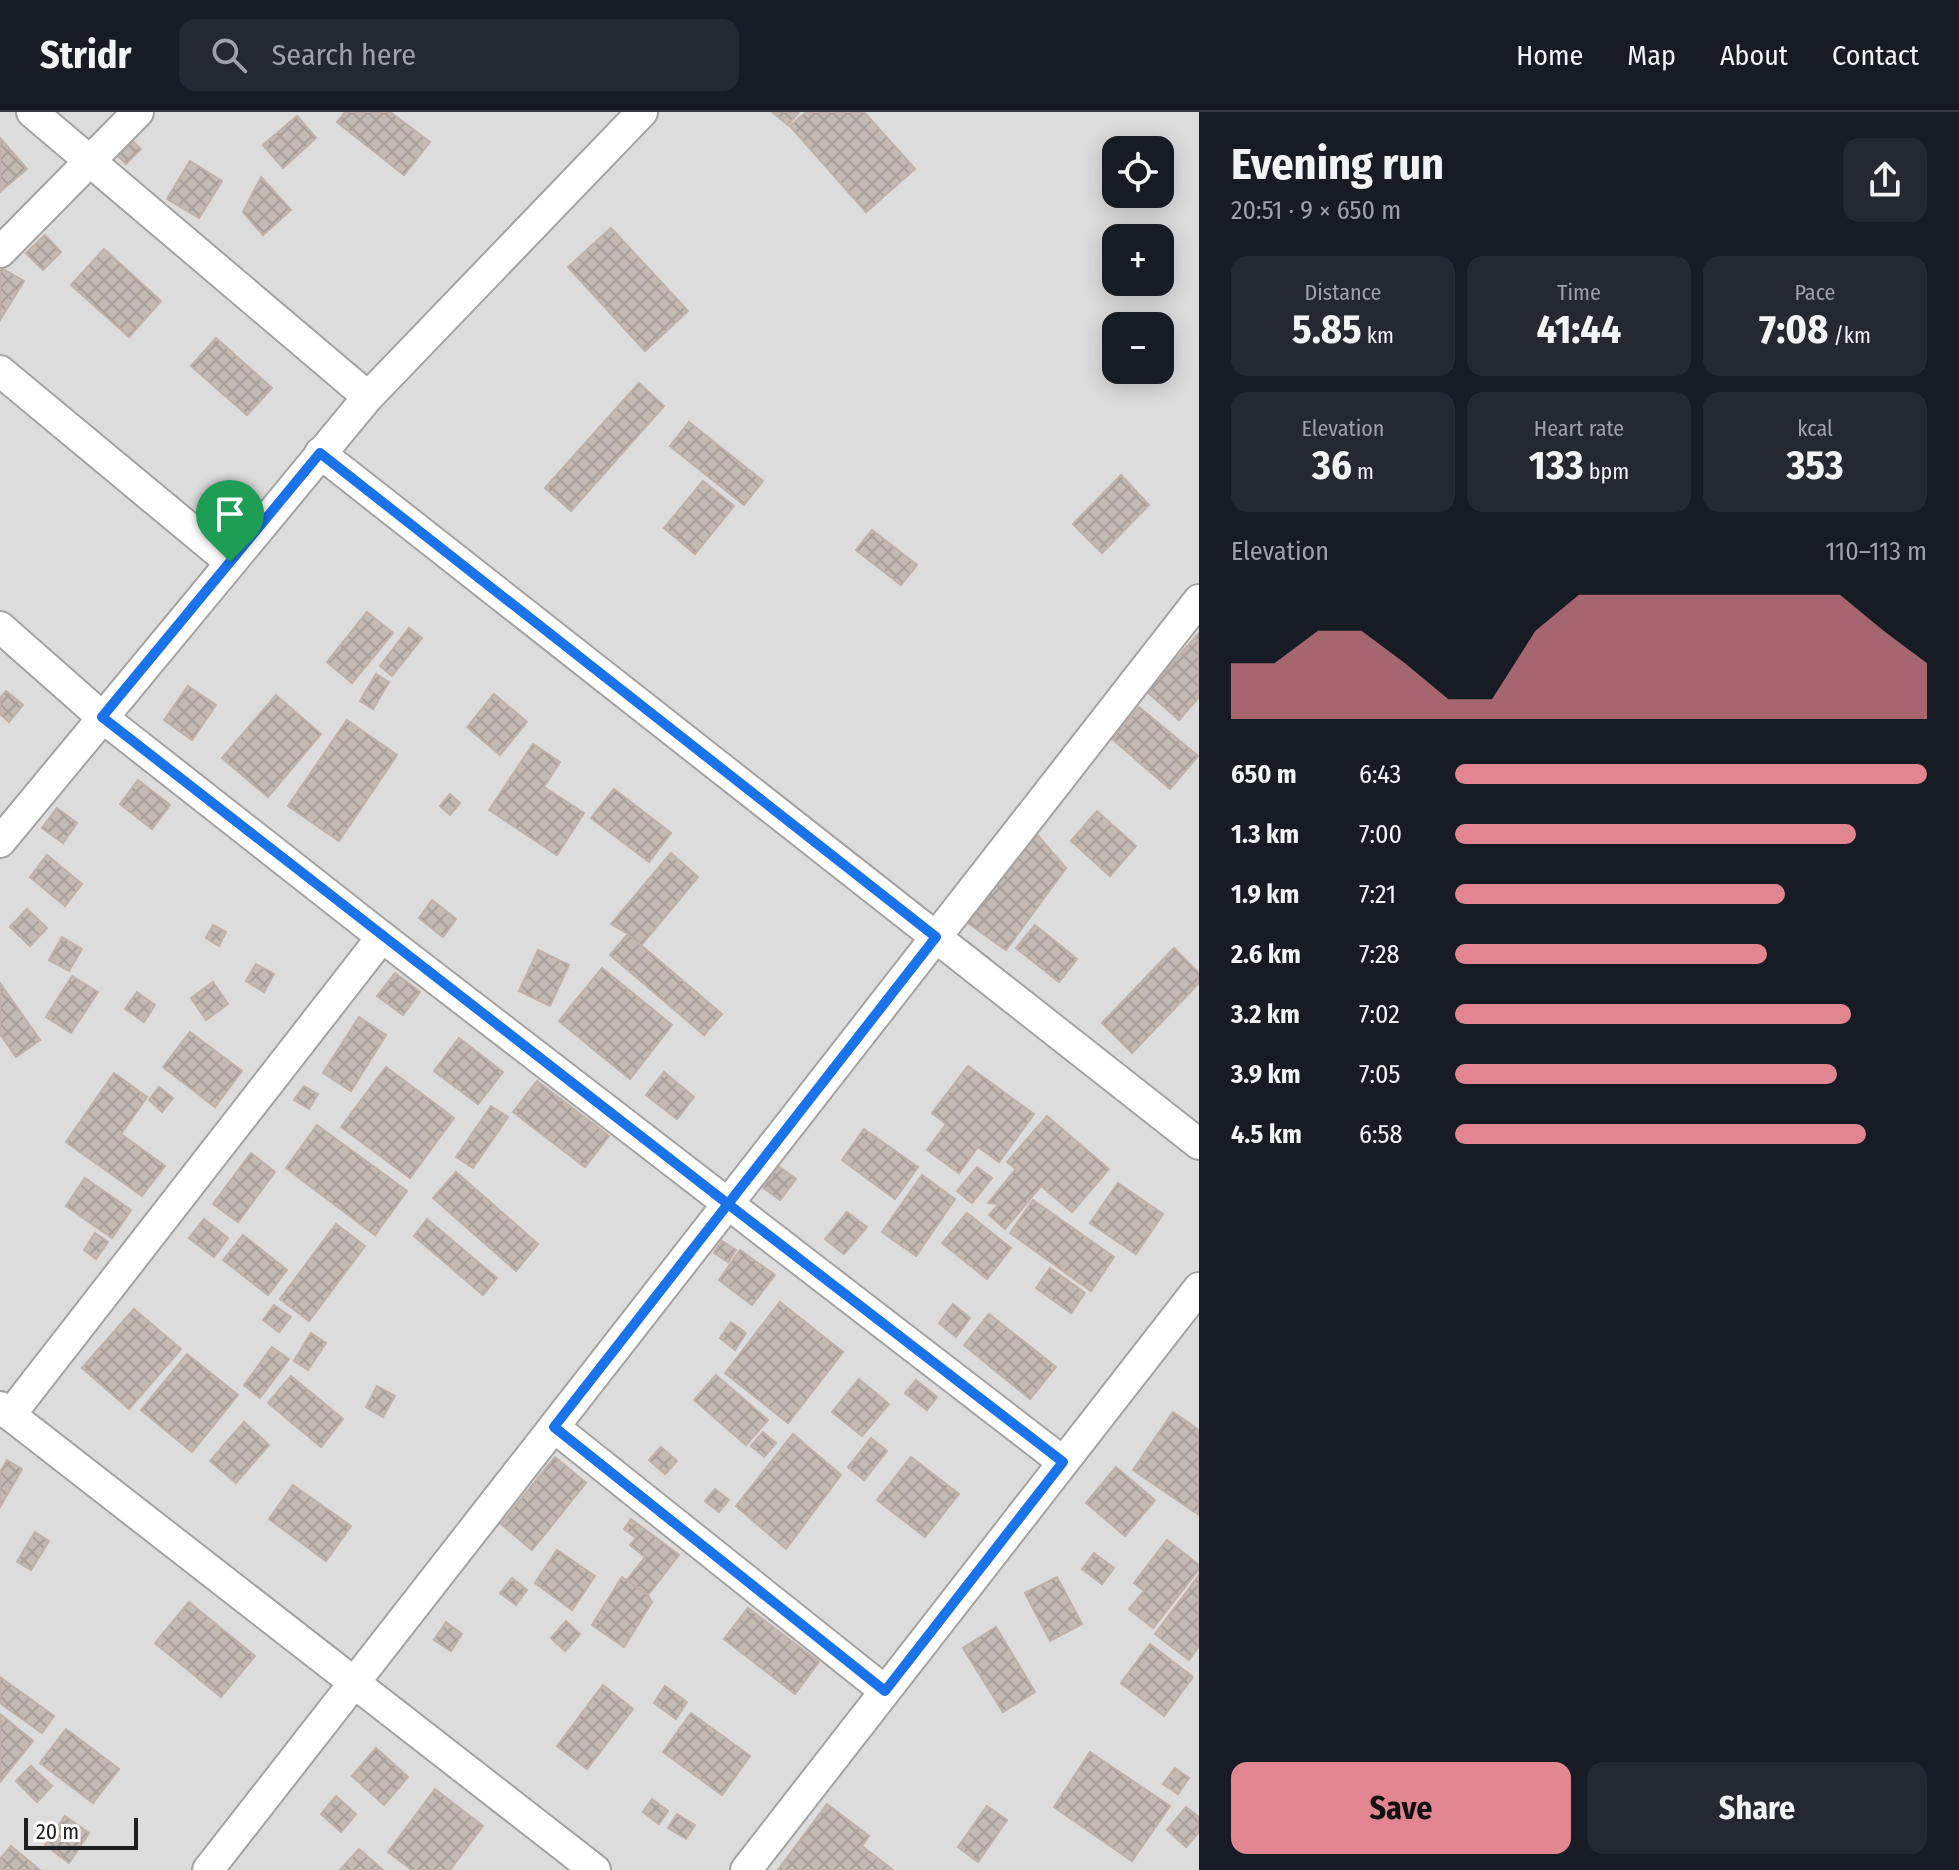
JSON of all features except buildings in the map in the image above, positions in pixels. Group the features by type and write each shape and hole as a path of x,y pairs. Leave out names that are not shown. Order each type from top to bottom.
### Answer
{"street":[{"path":"32,112 368,397"},
{"path":"0,252 138,112"},
{"path":"0,842 368,397 642,112"},
{"path":"0,371 230,562"},
{"path":"320,453 1199,1144"},
{"path":"208,1870 1199,600"},
{"path":"0,627 102,717 382,937 1063,1462"},
{"path":"382,937 5,1411 595,1870"},
{"path":"746,1870 1199,1288"},
{"path":"554,1427 885,1691"}],"shaded area":[{"path":"0,112 1199,112 1199,1870 0,1870"}],"route":[{"path":"230,562 102,717 728,1204 554,1427 885,1691 1063,1462 728,1204 936,937 320,453 230,562"}]}
